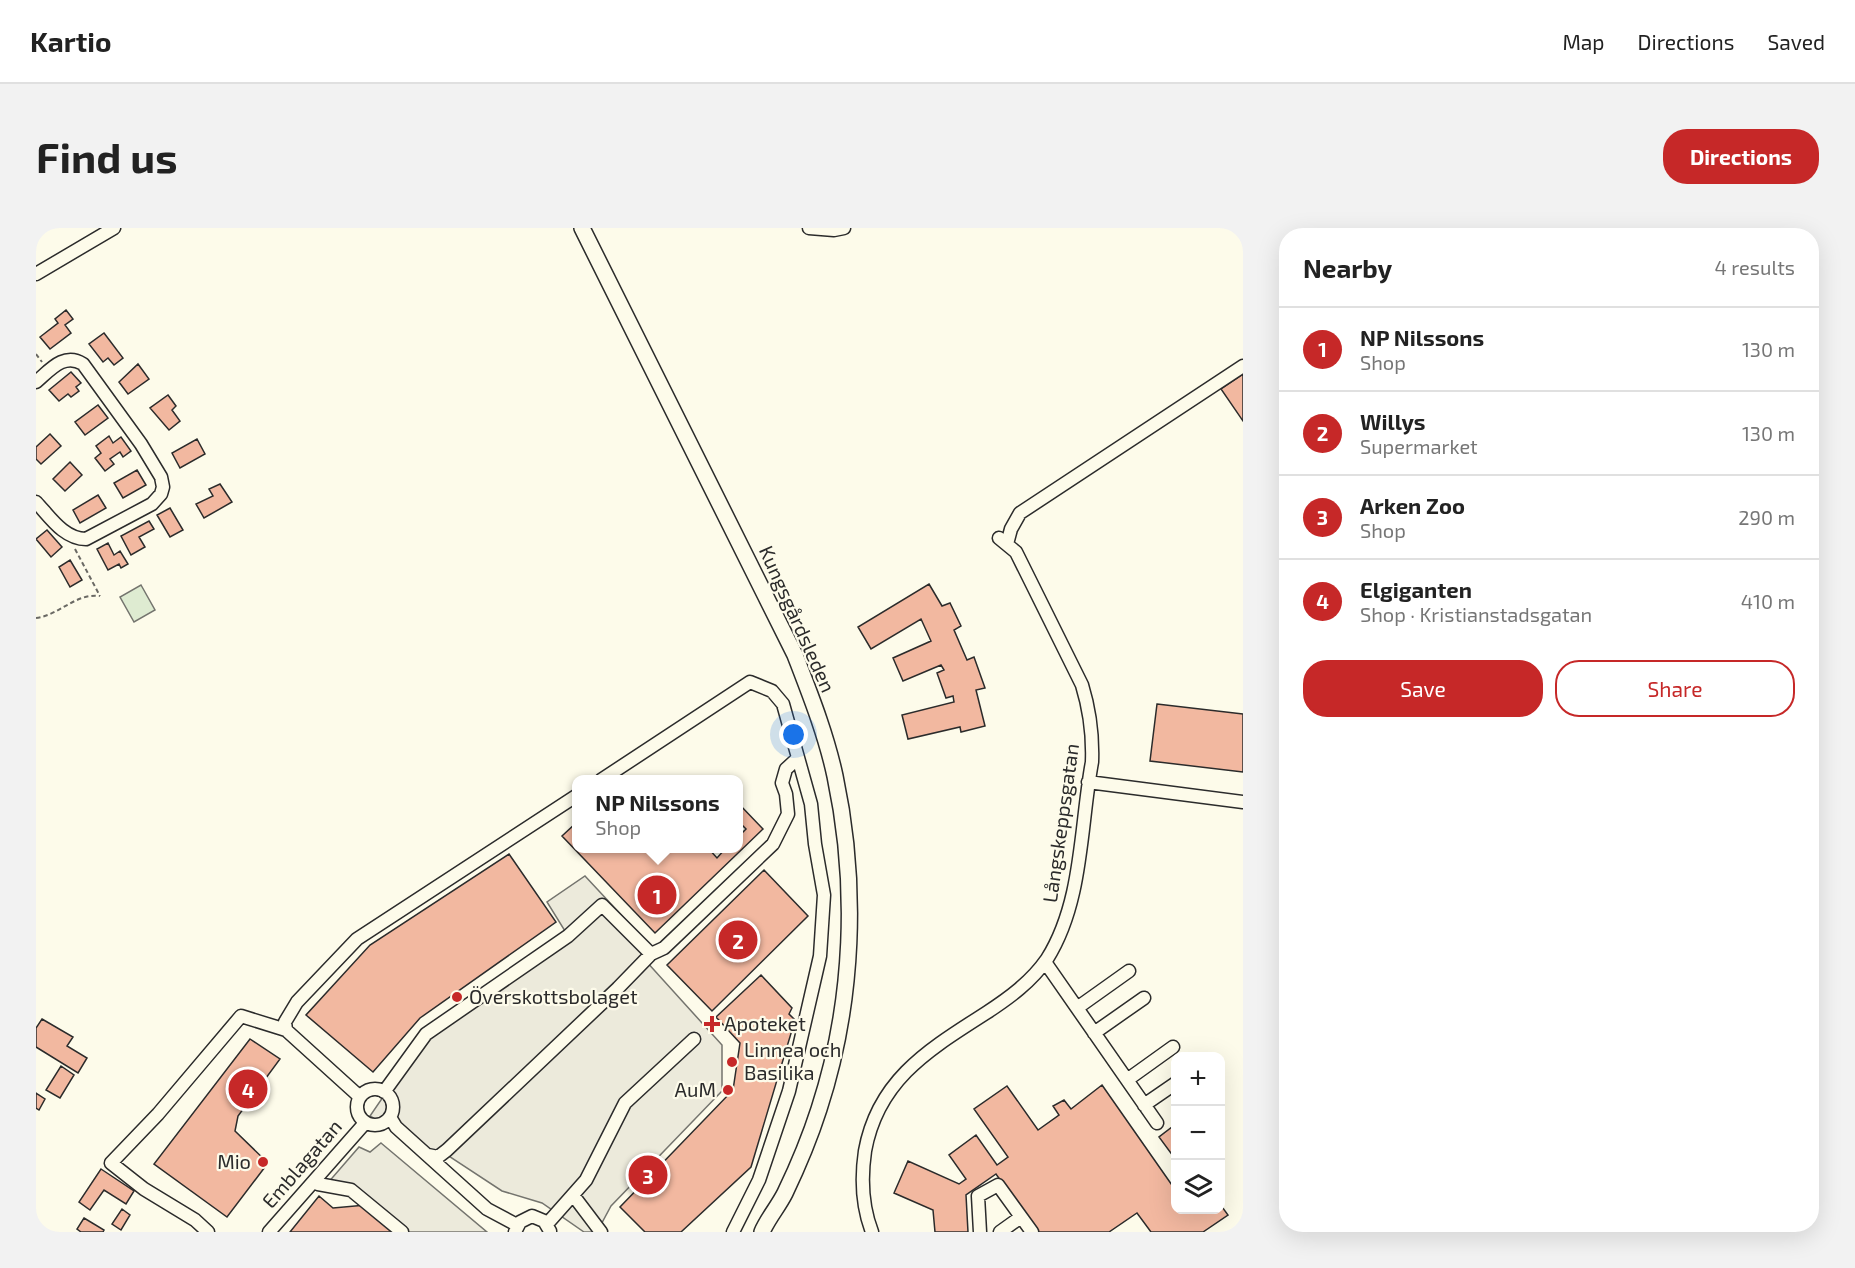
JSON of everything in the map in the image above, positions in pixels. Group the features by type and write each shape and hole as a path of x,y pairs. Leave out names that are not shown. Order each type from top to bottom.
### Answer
{"main road":[{"name":"Kungsgårdsleden","path":"582,228 795,655 812,698 834,773 844,824 849,875 847,974 830,1072 819,1110 784,1195 773,1232"},
{"name":"Kungsgårdsleden","path":"762,1232 784,1195"}],"street":[{"path":"36,274 114,228"},
{"path":"809,228 834,230 843,228"},
{"path":"36,382 61,362 72,359 83,364 152,460 161,477 163,491 153,504 86,539 76,538 66,533 36,502"},
{"name":"Långskeppsgatan","path":"872,1232 863,1194 864,1161 871,1129 884,1099 915,1061 1012,996 1029,980 1045,962 1057,941 1067,920 1073,897 1093,742 1088,704 1082,685 1016,552 1003,541 1020,513 1243,366"},
{"path":"609,775 750,682 772,691 783,704 811,804 824,895 820,956 789,1091 759,1180 733,1232"},
{"path":"428,1155 438,1157 447,1150 611,995 651,954 664,948 773,844 788,814 786,794 782,783 786,769 798,758"},
{"path":"1088,782 1243,801"},
{"path":"282,1028 297,1002 357,939 572,799"},
{"path":"384,1092 426,1034 568,936 602,905 651,954"},
{"path":"1045,962 1157,1123"},
{"path":"1077,1008 1129,971"},
{"path":"1094,1033 1144,998"},
{"path":"208,1232 195,1220 144,1189 111,1163 158,1114 241,1016 282,1028 360,1097"},
{"path":"390,1117 396,1127 487,1209 516,1229 523,1219 532,1216 541,1218 549,1228 586,1180 625,1104 694,1039"},
{"path":"1127,1080 1173,1047"},
{"path":"1144,1105 1171,1086"},
{"path":"368,1090 384,1092 393,1106 390,1117 381,1124 365,1123 360,1119 356,1108 360,1097 368,1090"},
{"name":"Emblagatan","path":"269,1232 365,1123"},
{"path":"444,1168 442,1158 447,1150"},
{"path":"318,1184 351,1190 402,1232"},
{"path":"980,1232 978,1196 998,1185 1032,1232"},
{"path":"573,1195 602,1232"},
{"path":"1000,1232 1021,1217"}],"path":[{"path":"36,618 49,614 78,598 89,595 100,596 66,533"}],"green space":[{"path":"141,585 155,610 134,622 120,597"}],"shaded area":[{"path":"585,876 652,948 480,1115 466,1123 436,1157 370,1116 426,1034 570,939 547,902"},
{"path":"645,960 722,1045 722,1091 611,1206 597,1232 584,1232 542,1203 502,1191 444,1153"},
{"path":"381,1143 487,1232 398,1232 350,1192 326,1185 359,1147 370,1152"}],"building":[{"path":"66,310 73,319 65,325 71,333 50,349 40,337 58,323 55,319"},
{"path":"104,333 123,358 114,365 108,358 103,362 89,344"},
{"path":"138,364 149,379 128,394 119,382"},
{"path":"71,372 81,383 76,387 79,391 71,397 68,394 59,401 49,390"},
{"path":"1243,374 1243,421 1221,389"},
{"path":"168,395 176,406 172,410 180,421 169,430 150,408"},
{"path":"98,405 108,418 85,435 75,422"},
{"path":"50,434 61,446 41,464 36,459 36,447"},
{"path":"109,436 113,443 121,437 131,451 123,457 120,452 110,459 114,464 105,471 95,458 101,453 96,446"},
{"path":"197,439 205,454 180,468 172,453"},
{"path":"70,462 82,475 65,491 53,479"},
{"path":"137,470 146,485 123,498 114,483"},
{"path":"220,484 232,502 204,518 196,504 213,496 209,489"},
{"path":"98,495 106,508 80,523 73,510"},
{"path":"170,508 183,530 170,537 157,515"},
{"path":"149,521 154,529 139,537 145,547 131,555 121,536"},
{"path":"47,530 62,547 51,557 36,539"},
{"path":"108,543 114,555 120,551 128,564 121,568 119,564 108,570 97,549"},
{"path":"70,560 82,580 70,587 59,567"},
{"path":"929,584 942,606 950,603 961,626 954,630 967,660 974,657 985,688 976,690 985,726 961,732 960,727 908,739 902,715 954,702 953,696 946,698 937,673 944,670 941,665 903,681 893,658 931,641 921,619 871,649 858,627"},
{"path":"1157,704 1243,714 1243,772 1150,761"},
{"path":"743,808 763,829 743,848 743,832 746,829 743,826"},
{"path":"572,827 572,846 562,836"},
{"path":"578,853 712,853 717,858 722,853 738,853 655,933"},
{"path":"509,854 556,922 420,1018 373,1072 306,1015 370,945"},
{"path":"764,870 808,916 712,1011 667,965"},
{"path":"761,975 792,1008 789,1014 795,1020 751,1167 681,1232 645,1232 620,1207 733,1090 740,1043 716,1017"},
{"path":"42,1019 73,1037 67,1046 87,1058 78,1073 36,1047 36,1028"},
{"path":"250,1039 280,1059 238,1116 235,1131 268,1163 227,1217 154,1164"},
{"path":"61,1066 74,1075 60,1098 46,1090"},
{"path":"1102,1085 1171,1184 1171,1214 1225,1214 1225,1211 1228,1215 1203,1232 1151,1232 1137,1213 1109,1232 1037,1232 996,1174 966,1195 968,1232 935,1232 933,1210 894,1193 908,1161 959,1184 966,1179 949,1155 976,1135 997,1165 1008,1157 974,1109 1007,1086 1038,1130 1059,1115 1053,1106 1064,1100 1071,1109"},
{"path":"36,1093 45,1099 39,1110 36,1108"},
{"path":"1171,1128 1171,1153 1159,1137"},
{"path":"101,1169 134,1191 126,1204 104,1190 90,1210 79,1202"},
{"path":"319,1196 333,1208 366,1205 397,1232 290,1232"},
{"path":"122,1209 130,1215 121,1230 112,1224"},
{"path":"84,1218 104,1230 103,1232 81,1232 77,1229"}],"place":[{"name":"NP Nilssons","path":"657,895"},
{"name":"Willys","path":"738,940"},
{"name":"Överskottsbolaget","path":"457,997"},
{"name":"Apoteket","path":"712,1024"},
{"name":"Linnea och Basilika","path":"732,1062"},
{"name":"Elgiganten","path":"248,1089"},
{"name":"AuM","path":"728,1090"},
{"name":"Mio","path":"263,1162"},
{"name":"Arken Zoo","path":"648,1175"}]}
